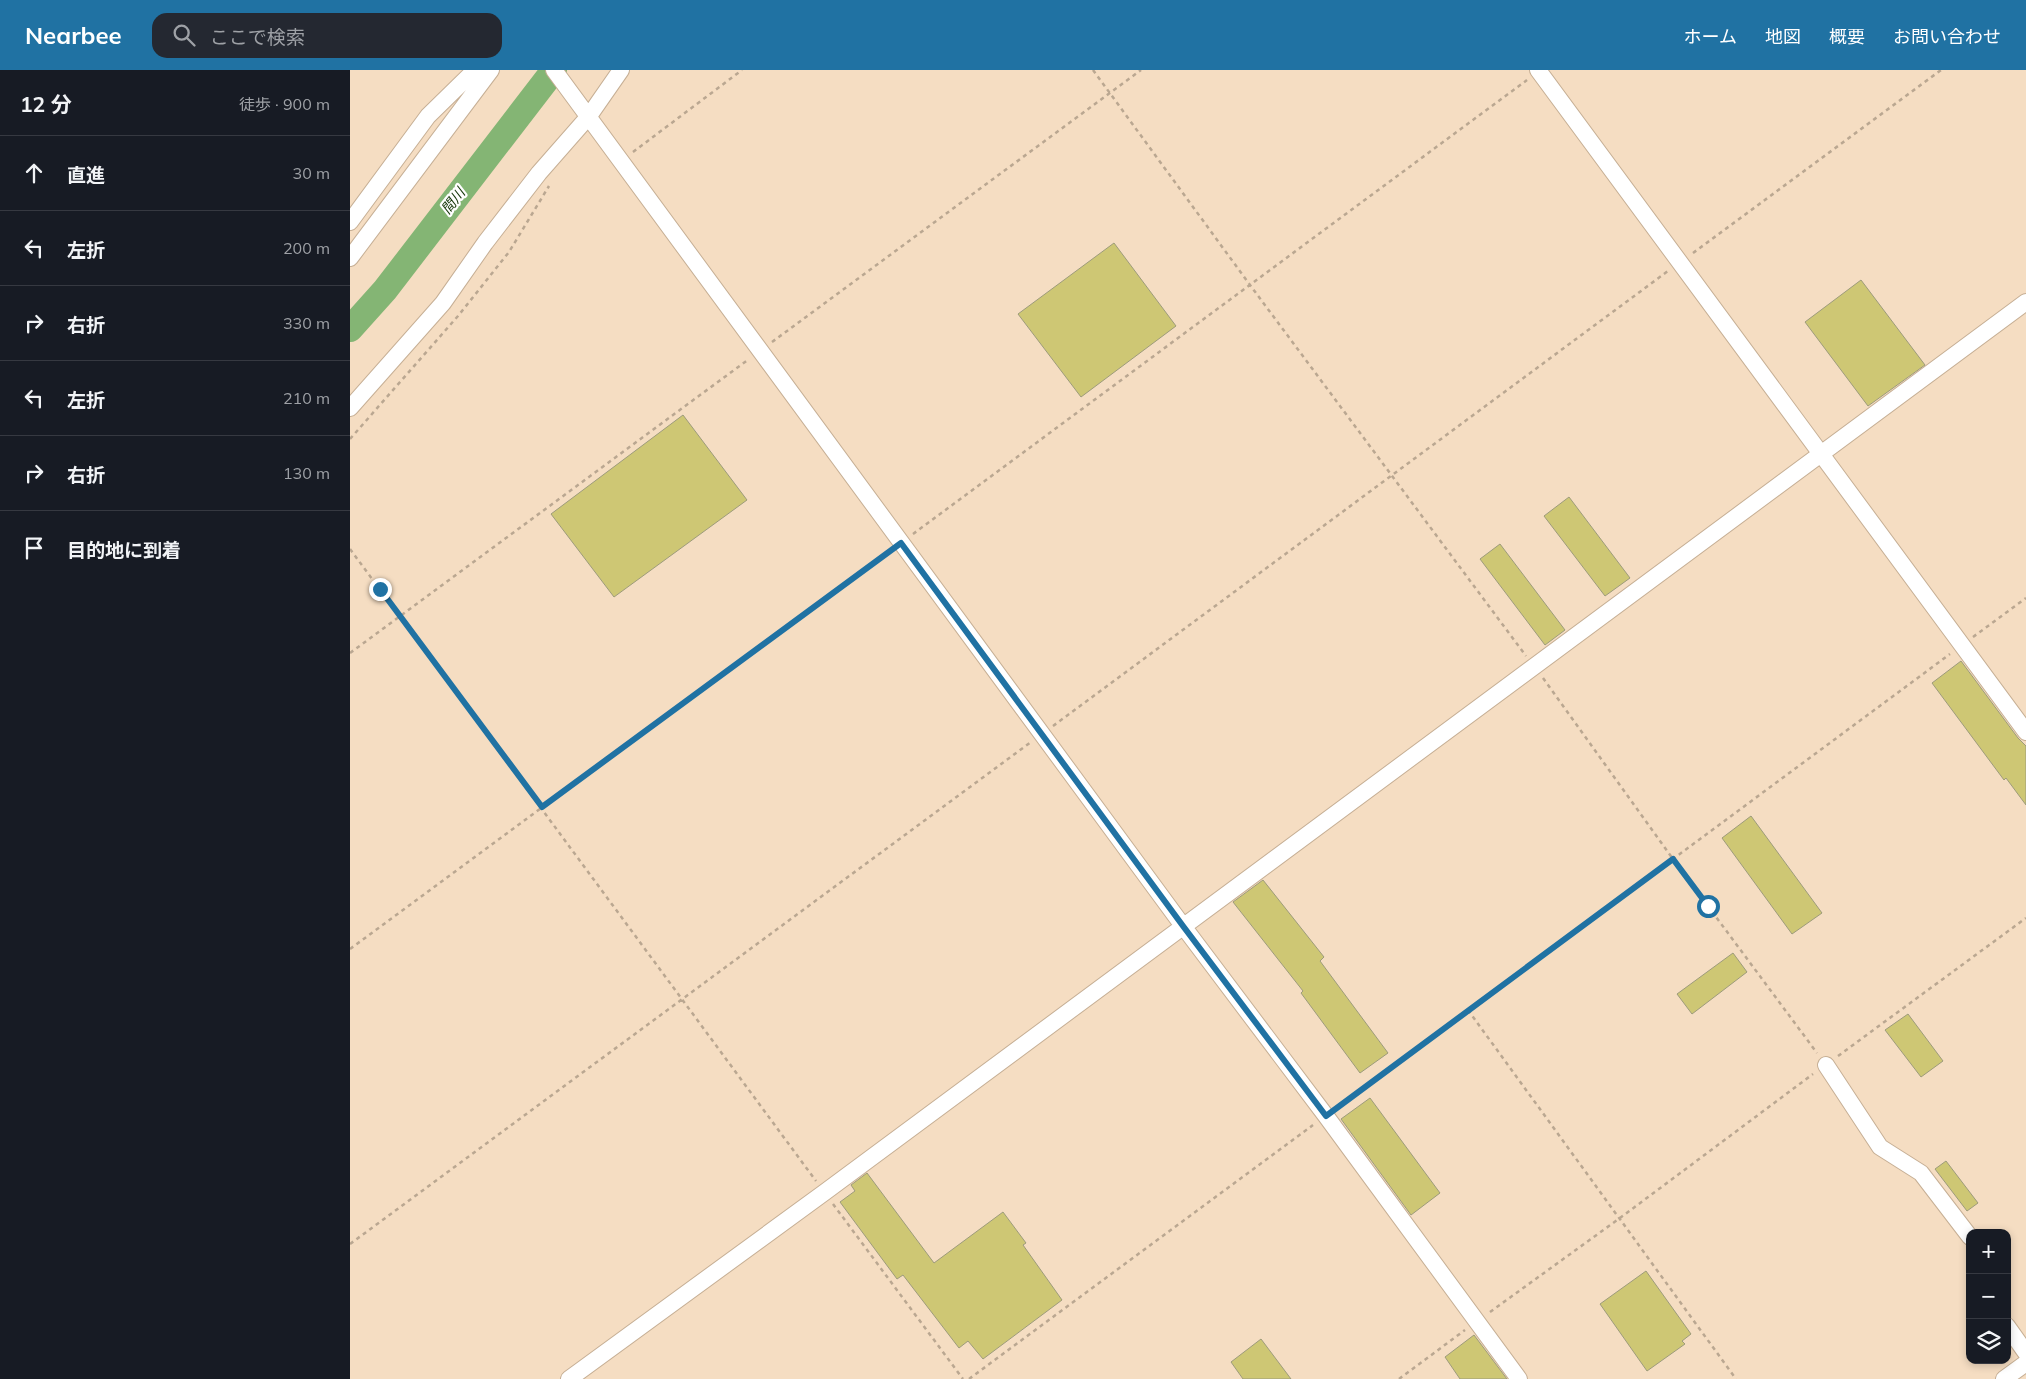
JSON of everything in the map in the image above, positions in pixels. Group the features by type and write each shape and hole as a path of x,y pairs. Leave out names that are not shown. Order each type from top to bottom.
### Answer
{"street":[{"path":"350,222 428,116 474,70"},
{"path":"350,258 491,70"},
{"path":"554,70 1183,926 1326,1116 1519,1379"},
{"path":"350,408 443,303 485,243 621,70"},
{"path":"1538,71 1681,262 2026,732"},
{"path":"568,1379 825,1192 2026,302"},
{"path":"1826,1065 1880,1147 1921,1173 1966,1232"},
{"path":"2011,1332 2026,1353"},
{"path":"2004,1379 2026,1363"}],"path":[{"path":"621,160 742,70"},
{"path":"1093,70 1250,285 1534,666 1673,859 1826,1065"},
{"path":"350,653 1141,70"},
{"path":"350,1244 1941,70"},
{"path":"350,949 1538,71"},
{"path":"350,548 963,1379"},
{"path":"969,1379 2026,598"},
{"path":"1400,1379 2026,918"},
{"path":"1468,1009 1736,1379"}],"building":[{"path":"1114,243 1176,326 1081,397 1018,314"},
{"path":"1861,280 1925,365 1868,406 1805,322"},
{"path":"683,415 747,500 614,597 551,514"},
{"path":"1569,497 1630,578 1605,596 1544,516"},
{"path":"1500,544 1565,630 1545,645 1480,559"},
{"path":"1961,661 2026,746 2026,805 2006,778 2004,780 1932,683"},
{"path":"1751,816 1822,913 1792,934 1722,838"},
{"path":"1263,880 1324,957 1320,961 1388,1053 1360,1073 1301,993 1303,991 1233,902"},
{"path":"1733,953 1747,972 1692,1014 1677,994"},
{"path":"1908,1014 1943,1061 1921,1077 1885,1030"},
{"path":"1370,1098 1440,1193 1411,1215 1341,1119"},
{"path":"1946,1161 1978,1203 1967,1211 1935,1169"},
{"path":"867,1173 934,1263 1003,1212 1026,1243 1023,1245 1062,1300 983,1359 968,1341 959,1348 903,1275 897,1279 840,1202 855,1191 851,1185"},
{"path":"1646,1271 1691,1334 1682,1341 1685,1344 1647,1371 1600,1304"},
{"path":"1474,1335 1507,1379 1460,1379 1445,1357"},
{"path":"1261,1339 1291,1379 1243,1379 1231,1362"}],"waterway":[{"name":"間川","path":"350,329 385,290 554,70"}],"route":[{"path":"380,589 542,807 901,543 1183,926 1326,1116 1673,859 1708,906"}]}
